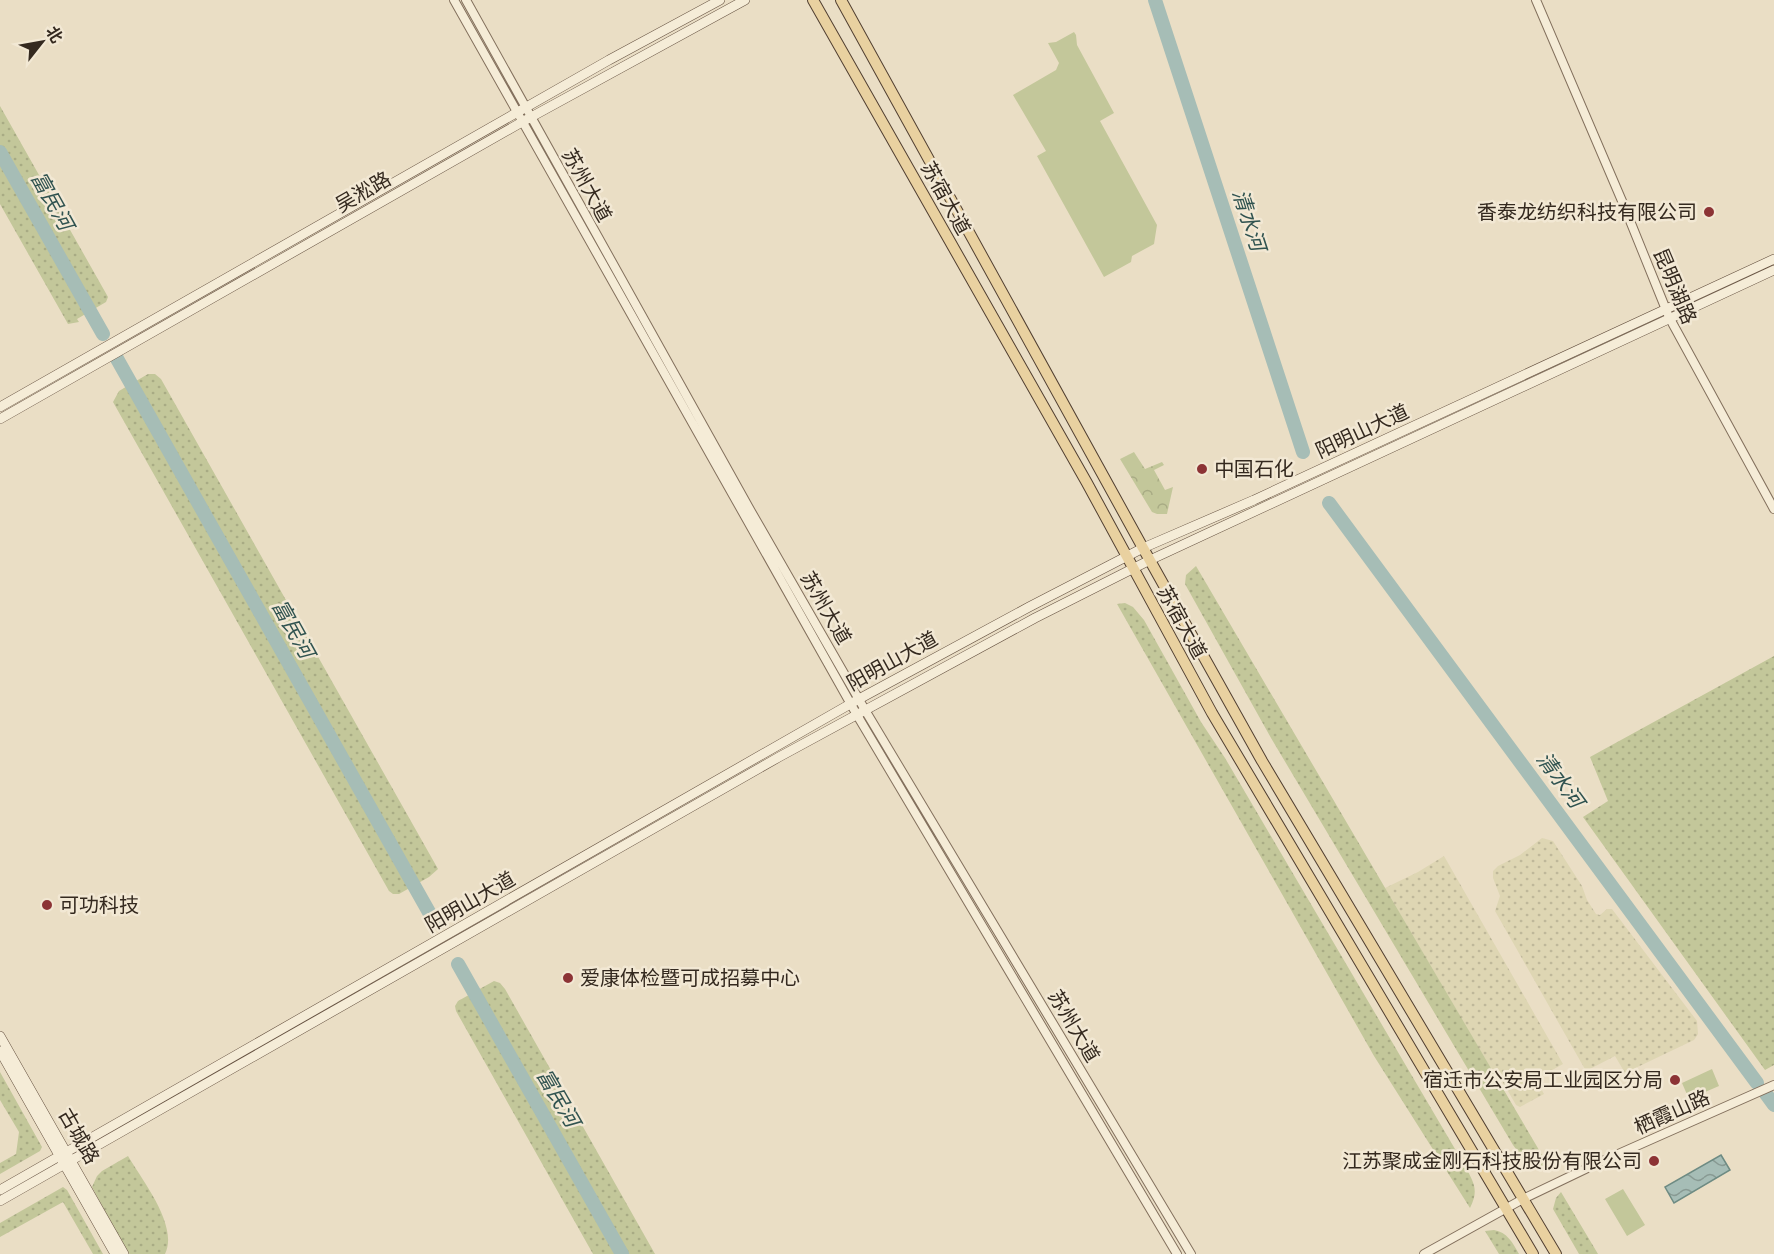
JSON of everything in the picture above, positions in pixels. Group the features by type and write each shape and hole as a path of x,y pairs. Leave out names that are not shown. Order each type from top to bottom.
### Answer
{"main road":[{"name":"吴淞路","path":"0,419 524,115 619,55 720,0"},
{"name":"吴淞路","path":"0,407 524,115 745,0"},
{"name":"苏宿大道","path":"813,0 868,94 1212,713 1533,1254"},
{"name":"苏宿大道","path":"841,0 1262,761 1556,1254"},
{"name":"阳明山大道","path":"66,1158 861,712 1052,608 1132,568 1252,514 1774,259"},
{"name":"阳明山大道","path":"66,1158 855,701 1143,548 1667,313 1774,270"},
{"name":"古城路","path":"0,1036 66,1158 114,1254"},
{"name":"古城路","path":"0,1051 124,1254"},
{"path":"0,1190 66,1158"},
{"path":"0,1201 66,1158"}],"street":[{"name":"苏州大道","path":"454,0 524,115 861,712 1177,1254"},
{"name":"苏州大道","path":"466,0 524,115"},
{"name":"昆明湖路","path":"1536,0 1667,313 1774,509"},
{"name":"苏州大道","path":"861,712 1191,1254"},
{"name":"栖霞山路","path":"1424,1254 1522,1199 1774,1085"}],"shaded area":[{"path":"1542,838 1553,841 1582,886 1596,914 1600,915 1607,909 1612,909 1697,1021 1698,1034 1694,1040 1625,1073 1615,1056 1586,1071 1495,911 1500,896 1493,878 1493,871 1520,855"},
{"path":"1444,856 1563,1064 1536,1079 1544,1094 1520,1107 1516,1105 1498,1074 1490,1067 1385,888"}],"green space":[{"path":"1074,32 1077,45 1114,113 1100,121 1157,225 1154,244 1132,256 1131,262 1104,277 1037,156 1046,151 1013,95 1056,70 1059,63 1048,43 1056,42"},
{"path":"0,106 108,297 106,302 77,319 79,322 68,324 0,204"},
{"path":"148,374 155,374 161,379 438,869 429,877 399,894 389,891 113,402 119,391"},
{"path":"1134,452 1145,469 1162,462 1164,465 1154,470 1165,490 1173,487 1167,514 1152,512 1120,459"},
{"path":"1196,566 1549,1167 1535,1169 1513,1145 1271,738 1185,584 1186,575"},
{"path":"1125,603 1133,607 1144,620 1201,722 1225,758 1465,1166 1475,1191 1470,1208 1374,1056 1117,604"},
{"path":"1774,656 1774,1065 1765,1070 1583,817 1608,801 1590,757"},
{"path":"494,981 500,983 505,989 655,1254 593,1254 456,1011 455,1006 458,1001"},
{"path":"1712,1069 1719,1086 1689,1099 1682,1083"},
{"path":"0,1072 42,1147 40,1151 0,1174 0,1163 16,1154 19,1132 0,1100"},
{"path":"128,1156 150,1190 163,1217 168,1243 165,1254 128,1254 92,1187 102,1171"},
{"path":"63,1187 67,1190 103,1254 93,1254 63,1202 0,1237 0,1223"},
{"path":"1623,1189 1645,1225 1627,1236 1605,1199"},
{"path":"1561,1192 1598,1254 1579,1254 1553,1209 1556,1198"},
{"path":"1494,1230 1506,1236 1519,1254 1499,1254 1485,1231"}],"water":[{"path":"1721,1155 1730,1170 1674,1203 1665,1187"}],"waterway":[{"name":"清水河","path":"1155,0 1303,452"},
{"name":"富民河","path":"0,152 103,334"},
{"name":"富民河","path":"116,357 434,921"},
{"name":"清水河","path":"1329,503 1757,1083"},
{"name":"富民河","path":"458,964 622,1254"},
{"name":"清水河","path":"1766,1094 1774,1105"}],"place":[{"name":"香泰龙纺织科技有限公司","path":"1709,212"},
{"name":"中国石化","path":"1202,469"},
{"name":"可功科技","path":"47,905"},
{"name":"爱康体检暨可成招募中心","path":"568,978"},
{"name":"宿迁市公安局工业园区分局","path":"1675,1080"},
{"name":"江苏聚成金刚石科技股份有限公司","path":"1654,1161"}]}
